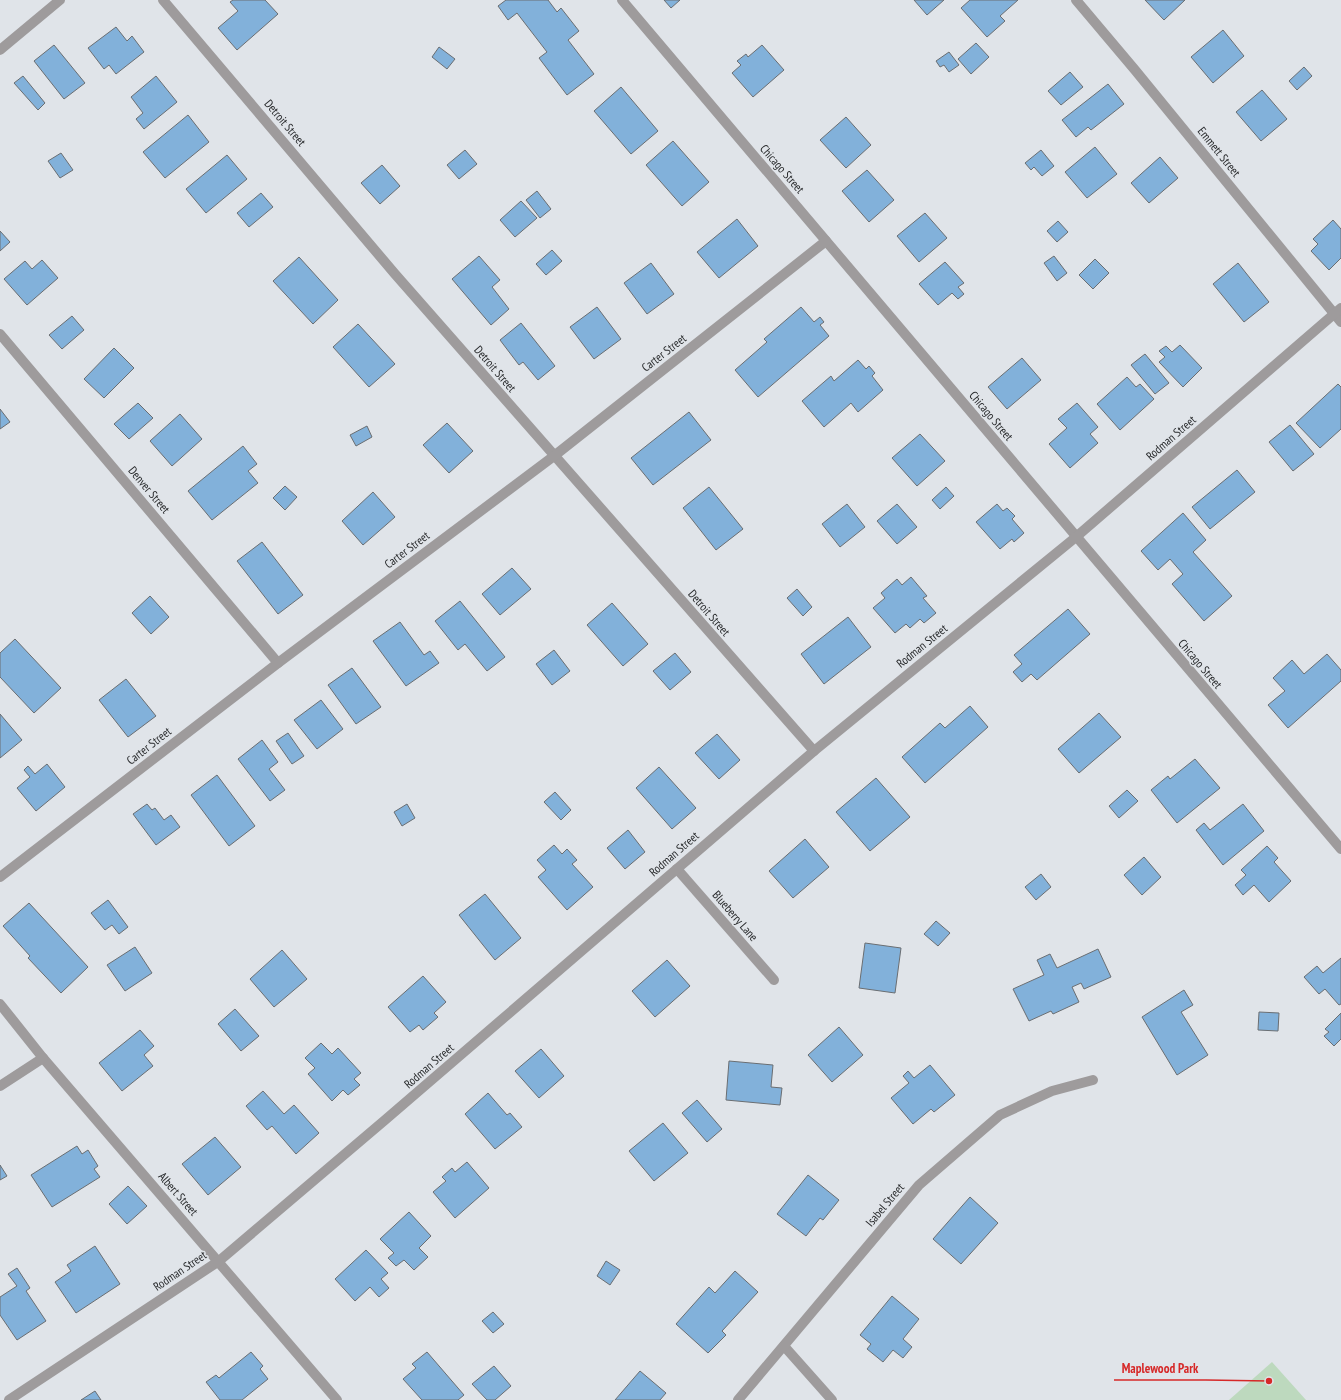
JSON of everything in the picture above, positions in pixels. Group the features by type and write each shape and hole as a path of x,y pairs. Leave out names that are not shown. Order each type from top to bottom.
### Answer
{"street":[{"path":"0,50 60,0"},
{"name":"Detroit Street","path":"163,0 395,274 814,751"},
{"name":"Chicago Street","path":"622,0 1341,849"},
{"name":"Emmett Street","path":"1076,0 1337,311 1341,322"},
{"name":"Carter Street","path":"0,877 278,663 554,456 826,241"},
{"name":"Rodman Street","path":"9,1400 219,1261 814,751 1076,537 1337,311"},
{"name":"Denver Street","path":"0,334 278,663"},
{"name":"Blueberry Lane","path":"677,869 774,980"},
{"name":"Albert Street","path":"0,1004 43,1058 337,1400"},
{"path":"0,1086 43,1058"},
{"name":"Isabel Street","path":"738,1400 919,1185 1000,1115 1052,1091 1093,1080"},
{"path":"784,1346 832,1400"}],"green space":[{"path":"1272,1362 1306,1400 1229,1400"}],"building":[{"path":"233,0 265,0 278,14 237,50 218,28 238,11 230,2"},
{"path":"506,0 548,0 557,12 561,8 579,31 568,40 594,74 567,95 539,58 547,52 517,13 508,20 498,6"},
{"path":"664,0 680,0 671,8"},
{"path":"914,0 944,0 927,15"},
{"path":"970,0 1018,0 1000,16 1005,21 987,37 961,8"},
{"path":"1145,0 1185,0 1164,20"},
{"path":"116,27 127,41 132,36 144,52 116,74 109,65 104,69 88,48"},
{"path":"1223,30 1244,56 1213,83 1191,57"},
{"path":"976,43 989,57 971,74 958,59"},
{"path":"54,45 85,83 64,99 34,61"},
{"path":"762,45 784,70 753,97 732,73 741,65 737,61 746,54 748,57"},
{"path":"439,47 455,59 447,69 432,57"},
{"path":"949,52 959,65 949,72 944,65 940,67 936,61"},
{"path":"1304,67 1312,76 1297,90 1289,81"},
{"path":"1070,72 1083,87 1061,105 1048,91"},
{"path":"23,76 45,103 38,110 14,83"},
{"path":"156,76 177,102 144,129 136,119 143,113 131,97"},
{"path":"1108,84 1124,104 1091,130 1088,127 1076,137 1062,120"},
{"path":"621,87 658,131 631,154 594,111"},
{"path":"1262,90 1287,119 1261,141 1236,112"},
{"path":"188,115 209,142 165,178 143,152"},
{"path":"846,117 871,145 846,168 820,140"},
{"path":"673,141 709,182 682,206 646,165"},
{"path":"1095,147 1117,174 1087,198 1065,172"},
{"path":"465,150 477,164 459,179 447,165"},
{"path":"1041,150 1054,166 1042,176 1034,167 1031,170 1025,163"},
{"path":"61,153 73,170 60,178 48,161"},
{"path":"227,155 247,179 206,213 186,189"},
{"path":"1160,157 1178,178 1149,203 1131,183"},
{"path":"382,165 400,186 380,204 361,183"},
{"path":"867,170 894,200 869,222 842,191"},
{"path":"537,191 551,209 540,218 526,200"},
{"path":"261,193 273,207 249,227 237,213"},
{"path":"521,201 537,218 515,237 500,220"},
{"path":"925,213 947,238 919,262 897,236"},
{"path":"737,219 758,246 719,278 697,252"},
{"path":"1333,220 1341,229 1341,258 1329,270 1311,251 1318,244 1313,239"},
{"path":"1058,221 1068,232 1057,242 1047,231"},
{"path":"0,231 10,242 0,251"},
{"path":"552,250 562,261 546,275 536,264"},
{"path":"479,256 500,280 492,287 509,309 491,325 452,279"},
{"path":"1054,256 1067,273 1057,281 1044,263"},
{"path":"299,257 338,300 313,324 273,281"},
{"path":"1095,259 1109,273 1093,289 1079,275"},
{"path":"42,260 58,278 27,305 4,279 25,261 32,269"},
{"path":"945,262 964,283 958,287 964,294 958,299 952,293 938,305 919,284"},
{"path":"651,263 674,294 647,314 624,283"},
{"path":"1238,263 1269,302 1244,322 1213,284"},
{"path":"597,307 621,339 594,359 570,327"},
{"path":"801,307 814,322 820,317 824,322 820,325 829,336 758,397 735,370 767,342 764,339"},
{"path":"72,316 84,330 62,349 49,335"},
{"path":"521,323 555,366 538,380 523,362 519,365 500,340"},
{"path":"358,324 395,364 369,387 333,347"},
{"path":"1180,345 1202,368 1183,387 1159,362 1165,357 1159,351 1166,346 1172,352"},
{"path":"114,348 134,368 104,398 84,379"},
{"path":"1145,354 1169,383 1155,394 1131,365"},
{"path":"1022,358 1041,380 1007,409 988,387"},
{"path":"858,360 866,369 869,366 875,373 872,376 883,390 858,412 851,403 824,427 802,401 831,376 834,381"},
{"path":"1127,377 1136,387 1140,384 1154,399 1120,430 1097,404"},
{"path":"1338,384 1341,387 1341,429 1320,448 1296,423"},
{"path":"138,403 153,418 129,439 114,424"},
{"path":"1077,403 1098,427 1090,434 1098,443 1070,468 1049,444 1067,428 1058,419"},
{"path":"0,409 10,422 0,429"},
{"path":"689,412 711,440 653,485 631,458"},
{"path":"180,414 202,439 172,466 150,441"},
{"path":"447,423 473,451 449,473 423,445"},
{"path":"1290,425 1314,454 1293,471 1269,442"},
{"path":"367,426 372,437 356,446 350,435"},
{"path":"920,434 945,461 917,486 892,458"},
{"path":"243,446 257,464 248,471 258,483 212,520 188,491"},
{"path":"1237,470 1255,492 1210,529 1192,507"},
{"path":"285,486 297,497 285,510 273,498"},
{"path":"709,487 743,529 716,550 683,508"},
{"path":"946,487 954,496 940,509 932,500"},
{"path":"373,492 395,517 363,545 342,521"},
{"path":"847,504 865,527 840,547 822,524"},
{"path":"897,504 917,527 897,544 877,521"},
{"path":"997,504 1003,511 1007,508 1015,516 1012,519 1024,533 1014,542 1012,539 1000,549 976,522"},
{"path":"1183,513 1206,540 1193,552 1232,596 1204,621 1172,584 1183,574 1170,559 1158,570 1141,551"},
{"path":"262,542 303,595 278,614 237,561"},
{"path":"512,568 531,589 500,615 482,594"},
{"path":"911,577 927,596 923,598 936,613 924,623 920,619 910,628 906,624 895,633 873,608 885,598 881,593 897,579 902,585"},
{"path":"797,589 812,607 803,616 787,598"},
{"path":"150,596 169,617 151,634 132,613"},
{"path":"460,601 505,657 487,671 465,644 458,650 435,621"},
{"path":"612,603 648,644 623,666 587,625"},
{"path":"1068,609 1090,634 1037,680 1031,674 1022,682 1013,672 1022,664 1014,655"},
{"path":"848,617 871,647 824,684 801,654"},
{"path":"400,622 424,655 430,651 439,663 406,686 373,641"},
{"path":"15,639 61,688 34,713 0,677 0,653"},
{"path":"554,650 570,671 552,685 536,664"},
{"path":"675,653 691,672 670,690 653,671"},
{"path":"1327,654 1341,670 1341,681 1288,728 1268,705 1285,691 1273,678 1292,660 1304,674"},
{"path":"352,668 381,707 356,724 328,685"},
{"path":"126,679 156,716 128,737 99,700"},
{"path":"321,700 343,729 317,749 294,720"},
{"path":"970,706 988,727 925,783 902,757 940,723 945,728"},
{"path":"1099,713 1121,737 1079,773 1058,749"},
{"path":"0,714 22,740 0,758"},
{"path":"288,733 304,756 292,764 276,741"},
{"path":"717,734 740,760 719,779 695,753"},
{"path":"262,740 278,762 269,769 285,790 270,801 238,759"},
{"path":"1195,759 1220,788 1177,823 1151,790 1168,776 1170,779"},
{"path":"47,764 65,787 36,811 17,788 30,777 24,770 28,766 35,774"},
{"path":"659,767 696,808 672,829 636,788"},
{"path":"217,775 255,826 229,846 191,795"},
{"path":"876,778 910,817 870,851 836,812"},
{"path":"1127,790 1138,801 1119,818 1109,806"},
{"path":"555,792 571,810 561,820 544,802"},
{"path":"147,804 152,810 155,808 164,820 171,815 180,827 156,845 133,814"},
{"path":"407,804 415,818 402,826 394,812"},
{"path":"1243,804 1264,831 1223,865 1196,830 1204,823 1210,830"},
{"path":"628,830 645,852 625,869 607,848"},
{"path":"805,839 829,867 793,898 769,871"},
{"path":"554,845 562,854 567,849 577,860 572,864 593,887 567,910 538,877 546,870 537,860"},
{"path":"1267,846 1278,858 1274,862 1291,881 1269,902 1254,885 1243,895 1235,885 1246,875 1241,870"},
{"path":"1144,857 1161,877 1142,895 1124,875"},
{"path":"1041,874 1051,887 1036,900 1025,887"},
{"path":"485,894 521,938 495,960 459,915"},
{"path":"108,900 128,927 119,934 112,925 105,930 91,913"},
{"path":"29,903 88,967 61,993 28,958 30,956 3,926"},
{"path":"936,921 950,933 938,946 924,934"},
{"path":"865,943 901,948 895,993 859,988"},
{"path":"135,947 152,973 125,991 107,965"},
{"path":"1098,949 1111,977 1084,989 1081,983 1072,987 1079,1002 1053,1014 1051,1011 1029,1021 1013,989 1044,975 1037,960 1050,954 1057,968"},
{"path":"282,950 307,979 274,1007 250,979"},
{"path":"1341,958 1341,1004 1339,1005 1325,989 1319,994 1304,977 1317,966 1323,973"},
{"path":"667,960 690,986 655,1017 632,991"},
{"path":"423,976 446,1002 434,1013 438,1017 423,1030 419,1025 410,1032 388,1007"},
{"path":"1184,990 1193,1005 1181,1012 1208,1055 1177,1075 1142,1017"},
{"path":"235,1009 259,1036 241,1051 218,1024"},
{"path":"1259,1012 1279,1013 1278,1031 1258,1030"},
{"path":"1341,1013 1341,1039 1334,1046 1324,1036 1329,1032 1325,1029"},
{"path":"839,1027 863,1055 832,1082 808,1055"},
{"path":"140,1030 154,1046 144,1055 153,1066 122,1091 99,1063"},
{"path":"321,1043 332,1054 338,1048 361,1073 354,1079 360,1085 348,1095 343,1090 332,1101 308,1074 315,1068 305,1058"},
{"path":"541,1049 564,1076 539,1098 515,1071"},
{"path":"729,1061 773,1065 771,1087 782,1088 780,1105 726,1100"},
{"path":"930,1065 955,1095 934,1112 931,1109 913,1124 891,1098 909,1083 903,1076 908,1071 914,1078"},
{"path":"263,1091 284,1114 294,1105 319,1133 296,1154 272,1126 267,1130 246,1106"},
{"path":"488,1093 507,1115 510,1113 522,1127 495,1149 465,1114"},
{"path":"697,1100 722,1129 707,1142 682,1113"},
{"path":"663,1123 688,1153 654,1181 629,1151"},
{"path":"215,1137 241,1167 208,1195 182,1164"},
{"path":"77,1146 82,1154 88,1150 98,1166 94,1169 100,1177 52,1207 31,1175"},
{"path":"467,1162 489,1188 455,1218 433,1192 446,1181 442,1177 452,1168 455,1172"},
{"path":"0,1165 7,1176 0,1180"},
{"path":"808,1175 839,1200 823,1220 820,1218 806,1236 777,1214"},
{"path":"128,1186 147,1206 127,1224 109,1204"},
{"path":"970,1197 998,1223 961,1264 933,1239"},
{"path":"409,1212 431,1236 419,1248 428,1257 414,1270 404,1260 396,1266 388,1258 394,1253 380,1239"},
{"path":"95,1246 120,1284 76,1313 55,1282 71,1271 67,1265"},
{"path":"366,1250 388,1273 381,1279 389,1288 379,1297 370,1287 355,1301 335,1279"},
{"path":"606,1261 620,1270 610,1285 597,1276"},
{"path":"17,1268 30,1288 26,1291 46,1321 17,1340 0,1315 0,1297 17,1286 8,1274"},
{"path":"735,1271 758,1292 722,1331 726,1335 708,1353 676,1324 709,1287 715,1293"},
{"path":"892,1296 919,1319 903,1339 912,1347 903,1358 893,1350 883,1362 867,1349 871,1344 860,1335"},
{"path":"493,1312 504,1324 493,1333 482,1321"},
{"path":"251,1352 263,1366 260,1369 268,1379 242,1400 220,1400 206,1382 216,1375 219,1378"},
{"path":"427,1352 464,1395 458,1400 422,1400 403,1379 416,1368 412,1364"},
{"path":"494,1366 511,1386 495,1400 487,1400 472,1384"},
{"path":"640,1371 666,1393 660,1400 615,1400"},
{"path":"95,1391 101,1400 81,1400"}],"place":[{"name":"Maplewood Park","path":"1269,1381"}]}
